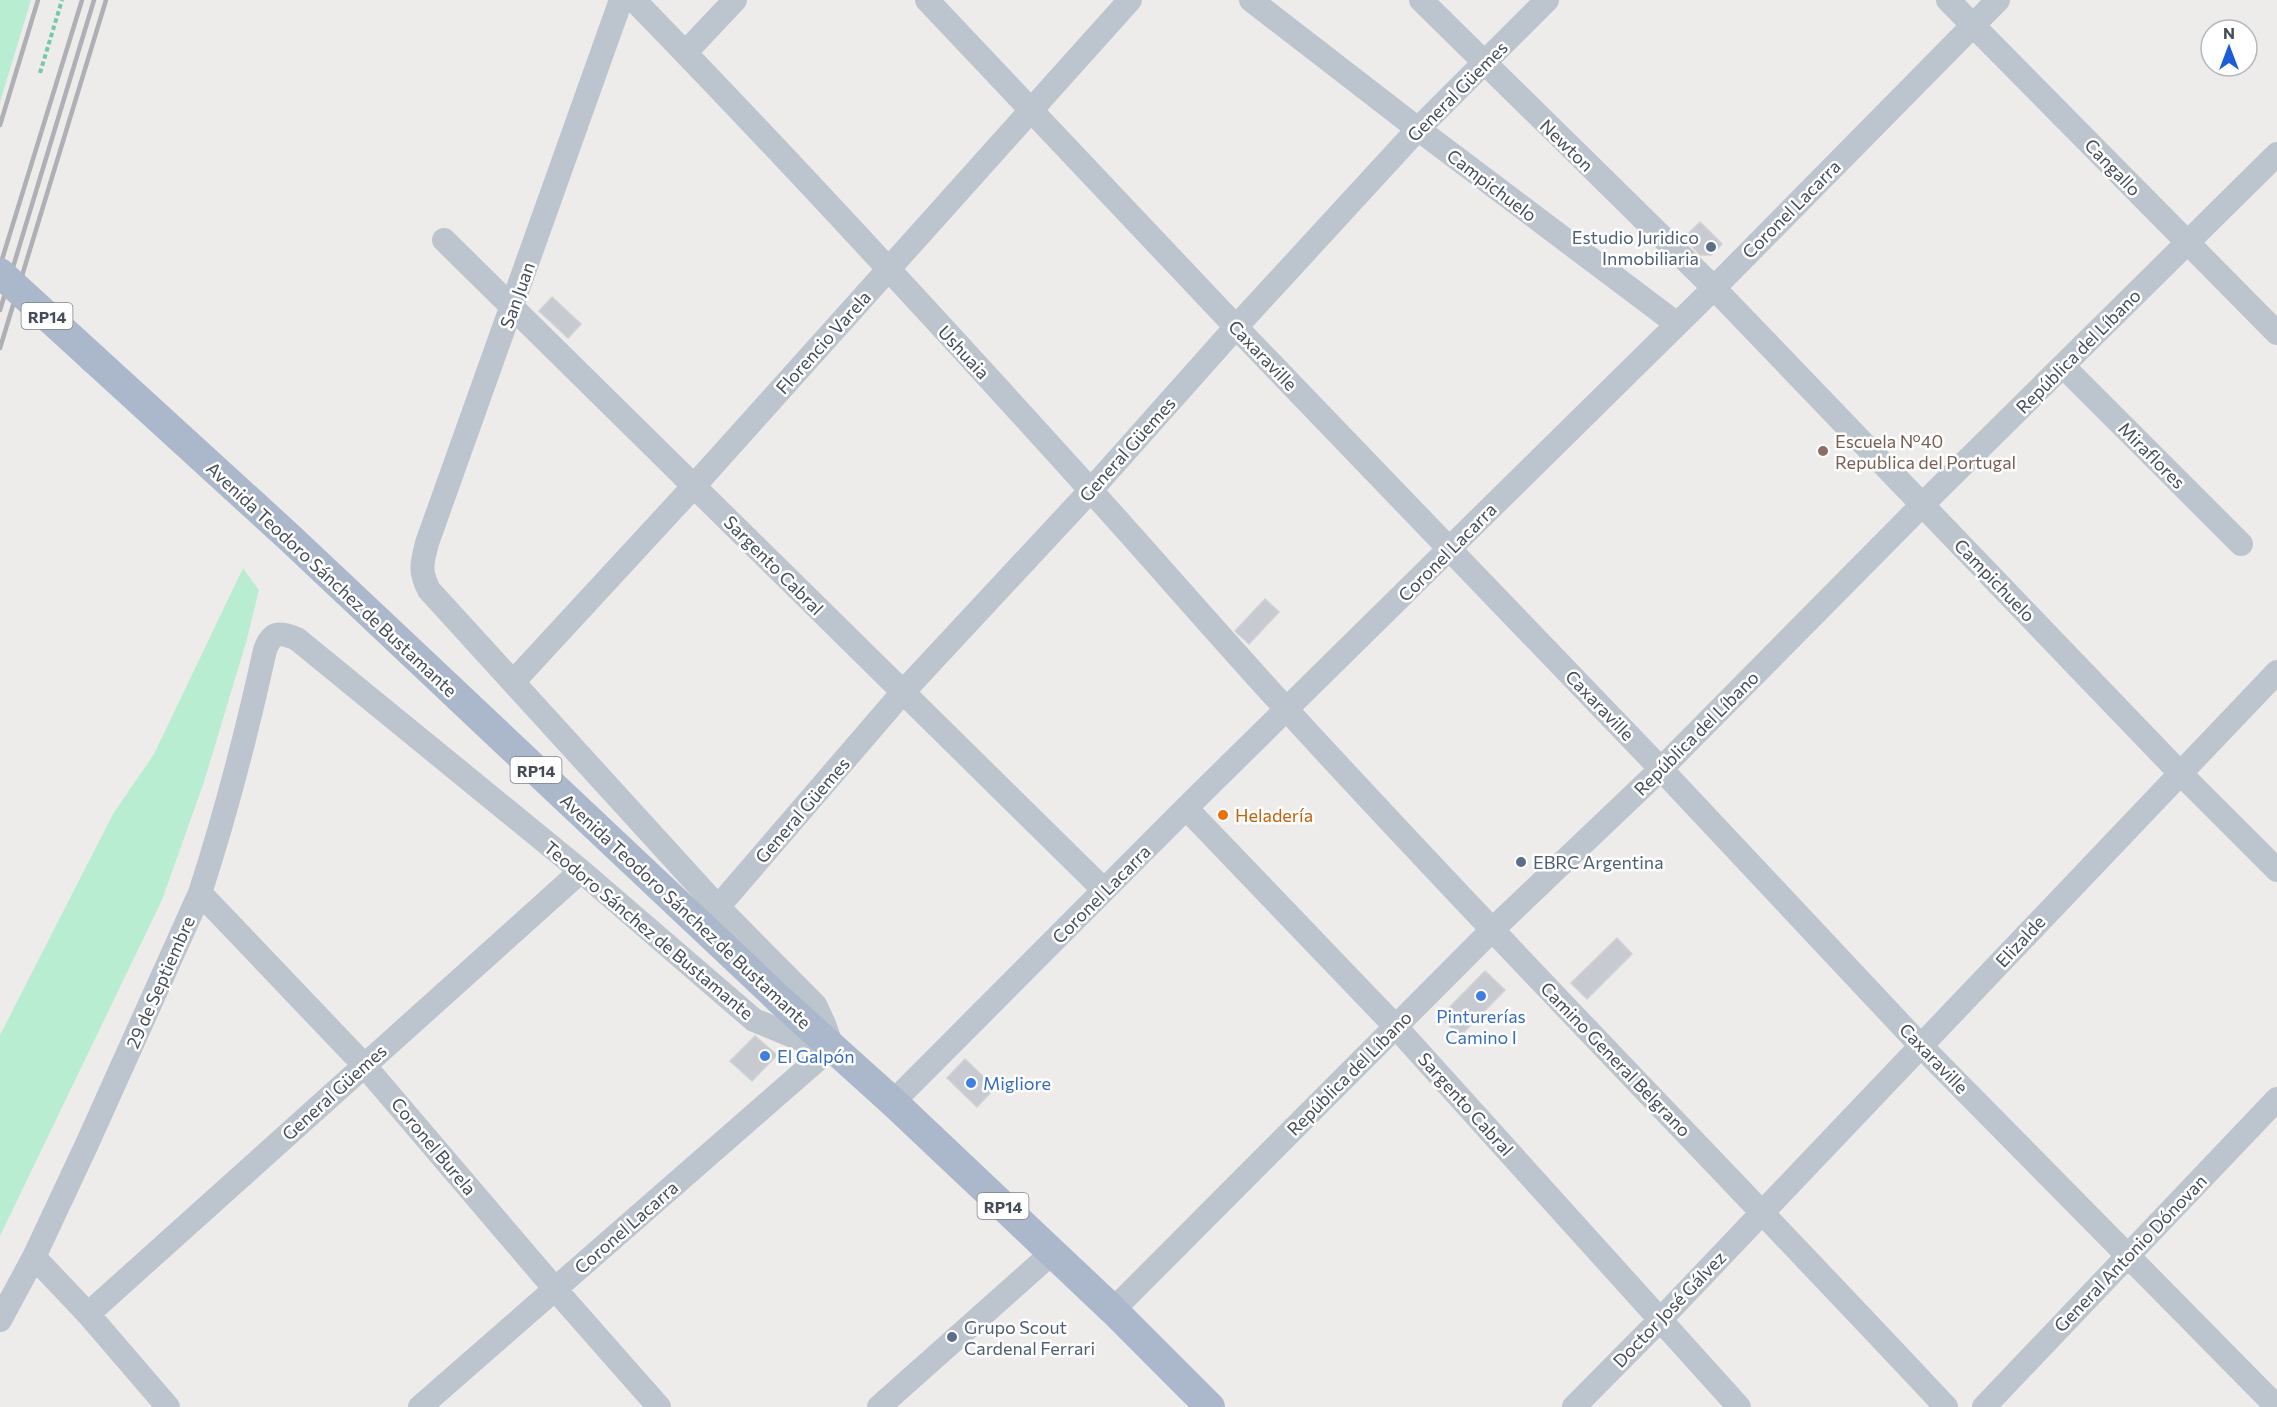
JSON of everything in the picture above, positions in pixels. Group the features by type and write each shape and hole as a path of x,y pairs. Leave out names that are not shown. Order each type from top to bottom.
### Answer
{"main road":[{"name":"Avenida Teodoro Sánchez de Bustamante","path":"0,273 291,539 893,1102 1113,1310 1210,1407"}],"street":[{"name":"San Juan","path":"513,682 429,590 423,578 421,566 427,543 621,0"},
{"name":"Ushuaia","path":"634,0 1091,490 1287,710"},
{"path":"685,53 735,0"},
{"name":"Caxaraville","path":"927,0 1236,327 1661,769 1921,1046 2277,1407"},
{"name":"Florencio Varela","path":"513,682 694,486 1130,0"},
{"name":"Campichuelo","path":"1251,0 1677,324"},
{"name":"Newton","path":"1421,0 1714,288"},
{"name":"General Güemes","path":"718,907 903,692 1091,490 1236,327 1418,129 1547,0"},
{"name":"Cangallo","path":"1948,0 2277,333"},
{"name":"Coronel Lacarra","path":"893,1102 1186,808 1714,288 1998,0"},
{"name":"República del Líbano","path":"1113,1310 1492,930 1661,769 1922,505 2277,154"},
{"name":"Sargento Cabral","path":"444,240 1104,890"},
{"name":"Campichuelo","path":"1714,288 2180,773 2277,870"},
{"name":"Miraflores","path":"2063,366 2241,544"},
{"name":"Teodoro Sánchez de Bustamante","path":"282,633 297,639 581,871 754,1020 805,1041 832,1047"},
{"name":"29 de Septiembre","path":"0,1320 34,1257 200,893 251,714 265,650 268,641 282,633"},
{"name":"Elizalde","path":"1763,1211 2277,672"},
{"path":"513,682 718,907 815,1005 832,1047"},
{"name":"Camino General Belgrano","path":"1287,710 1492,930 1763,1211 1946,1407"},
{"name":"Sargento Cabral","path":"1186,808 1396,1027 1739,1407"},
{"name":"General Güemes","path":"88,1314 581,871"},
{"name":"Coronel Burela","path":"200,893 364,1065 659,1407"},
{"name":"Coronel Lacarra","path":"420,1407 832,1047"},
{"name":"General Antonio Dónovan","path":"1984,1407 2277,1099"},
{"name":"Doctor José Gálvez","path":"1574,1407 1763,1211"},
{"path":"879,1407 1052,1252"},
{"path":"34,1257 88,1314 168,1407"}],"path":[{"path":"40,73 62,0"}],"green space":[{"path":"0,0 31,0 0,102"},
{"path":"243,568 259,590 247,639 204,782 162,900 0,1236 0,1035 113,814 154,754"}],"building":[{"path":"1700,222 1722,244 1711,255 1700,255 1684,238"},
{"path":"552,297 581,324 568,338 539,311"},
{"path":"1265,599 1279,612 1249,644 1235,631"},
{"path":"1617,938 1632,954 1587,999 1571,983"},
{"path":"1485,971 1505,990 1460,1036 1440,1017"},
{"path":"755,1036 777,1055 752,1081 730,1061"},
{"name":"Migliore","path":"965,1059 995,1088 977,1107 947,1078"}],"railway":[{"path":"0,125 38,0"},
{"path":"0,266 82,0"},
{"path":"0,310 94,0"},
{"path":"0,348 106,0"}],"place":[{"name":"Estudio Juridico Inmobiliaria","path":"1711,247"},
{"name":"Escuela Nº40 Republica del Portugal","path":"1823,451"},
{"name":"Heladería","path":"1223,815"},
{"name":"EBRC Argentina","path":"1521,862"},
{"name":"Pinturerías Camino I","path":"1481,996"},
{"name":"El Galpón","path":"765,1056"},
{"name":"Migliore","path":"971,1083"},
{"name":"Grupo Scout Cardenal Ferrari","path":"952,1337"}]}
